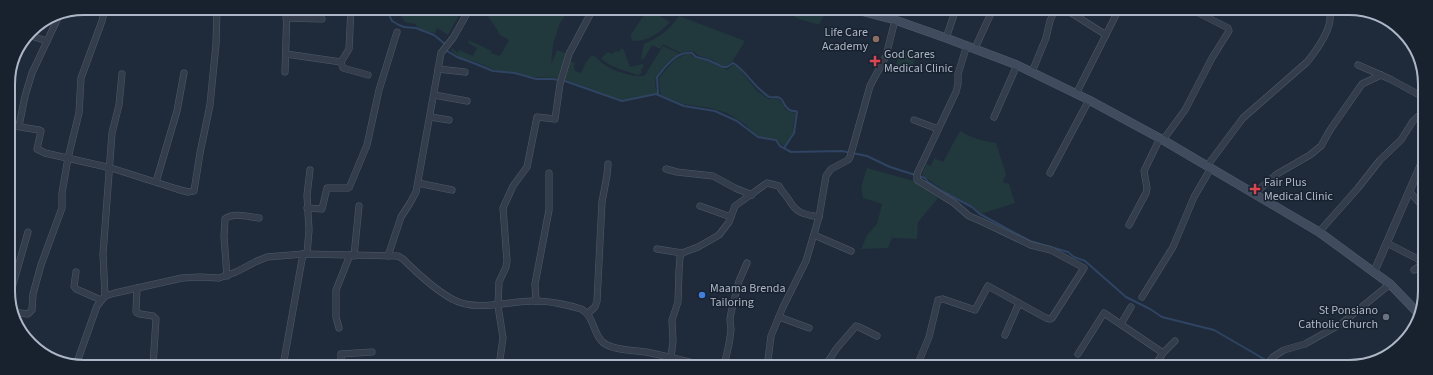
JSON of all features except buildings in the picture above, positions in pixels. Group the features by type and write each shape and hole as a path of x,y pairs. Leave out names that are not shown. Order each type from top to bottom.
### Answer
{"main road":[{"path":"876,15 946,38 1017,65 1089,100 1162,139 1319,232 1390,284 1415,310"}],"street":[{"path":"19,313 28,314 32,310 33,294 41,265 62,208 62,193 68,158 79,113 78,106 81,78 104,15"},
{"path":"15,126 41,131 37,149 45,153 111,168 188,192 193,192 195,190 200,153 210,105 216,44 217,15"},
{"path":"285,72 286,15"},
{"path":"352,15 349,50 342,62 343,68 368,75"},
{"path":"388,256 401,217 416,192 442,53 466,15"},
{"path":"500,360 503,338 498,306 498,282 507,264 503,208 513,186 527,167 537,117 555,119 562,77 572,48 589,15"},
{"path":"768,360 771,336 806,260 814,236 826,176 831,169 848,160 851,154 870,86 886,56 892,19 891,15"},
{"path":"946,38 954,15"},
{"path":"919,360 929,337 939,299 975,310 988,286 1050,319 1084,268 1051,250 1031,245 969,216 954,204 918,181 917,174 956,92 958,74 971,47 990,15"},
{"path":"1032,72 1046,38 1052,15"},
{"path":"1075,15 1106,35"},
{"path":"1076,94 1116,15"},
{"path":"1129,225 1146,193 1147,188 1144,171 1162,139 1185,110 1212,58 1229,31 1228,28 1203,15"},
{"path":"1142,297 1173,247 1194,197 1209,167 1243,118 1307,62 1315,52 1329,27 1331,18 1330,15"},
{"path":"286,18 322,19"},
{"path":"18,126 32,73 56,21"},
{"path":"307,208 322,209 327,188 349,188 367,145 379,90 397,32"},
{"path":"35,36 47,42"},
{"path":"286,54 342,62"},
{"path":"994,117 1017,65"},
{"path":"1358,65 1390,79 1418,94"},
{"path":"438,69 465,72"},
{"path":"156,182 177,111 184,73"},
{"path":"78,360 97,306 103,298 103,254 111,168 113,127 119,105 122,74"},
{"path":"1255,193 1277,174 1310,155 1321,146 1330,130 1362,84 1381,75"},
{"path":"434,95 467,100"},
{"path":"1050,173 1089,100"},
{"path":"430,117 449,120"},
{"path":"1319,232 1358,188 1380,160 1403,138 1413,121 1418,117"},
{"path":"914,120 938,129"},
{"path":"587,314 595,307 597,301 602,202 608,164"},
{"path":"666,169 677,172 713,176 752,195"},
{"path":"284,360 309,230 307,195 310,170"},
{"path":"536,301 535,284 550,203 548,187 549,173"},
{"path":"1374,272 1418,174"},
{"path":"418,183 452,190"},
{"path":"657,249 682,252 698,247 719,235 728,225 735,206 766,184 774,184 779,186 796,211 819,217"},
{"path":"1410,192 1418,201"},
{"path":"340,328 336,317 336,290 352,256 360,206"},
{"path":"700,206 731,218"},
{"path":"227,276 224,237 225,220 228,217 233,216 259,218"},
{"path":"15,280 28,232"},
{"path":"814,236 851,251"},
{"path":"1387,243 1418,259"},
{"path":"672,358 674,332 672,320 678,302 678,272 682,252"},
{"path":"76,272 74,286 76,289 103,298 136,288 182,278 219,278 227,276 267,257 305,254 398,256 428,282 453,300 472,305 498,306 536,301 550,302 580,309 587,314 600,339 607,345 622,350 645,352 680,360"},
{"path":"725,360 731,330 730,319 739,281 747,263"},
{"path":"1414,270 1418,267"},
{"path":"1272,360 1284,350 1305,344 1342,324 1390,284"},
{"path":"136,288 136,312 153,316 156,319 153,360"},
{"path":"1005,335 1019,303"},
{"path":"1120,324 1131,307"},
{"path":"1078,354 1104,314 1163,353"},
{"path":"779,317 809,328"},
{"path":"829,360 856,326 877,336"},
{"path":"1158,360 1175,341"},
{"path":"341,360 341,354 372,352"}],"green space":[{"path":"459,15 448,35 437,28 435,33 421,29 415,24 405,22 401,16"},
{"path":"487,15 566,15 560,23 553,44 551,65 557,50 567,54 559,78 529,77 516,72 497,71 476,62 460,58 451,51 453,48 457,53 459,50 473,56 477,48 468,43 469,40 492,51 491,53 500,56 509,40 500,35"},
{"path":"644,15 658,15 670,22 662,30 647,39 631,41 632,38 630,36"},
{"path":"792,15 824,15 819,25"},
{"path":"679,16 745,41 732,62 725,67 710,59 697,55 695,52 690,51 681,53 663,44 660,49 652,45 643,60 641,58 644,44 664,33"},
{"path":"663,46 680,54 670,60 656,76 655,86 658,93 636,99 622,100 563,79 570,61 575,63 575,71 581,73 585,64 592,55 605,65 619,72 636,76 645,75"},
{"path":"621,48 624,50 630,67 642,64 644,66 641,70 642,73 638,75 618,68 608,64 601,58 608,52 612,54 616,51 619,52"},
{"path":"901,49 916,54 912,71 895,68"},
{"path":"686,54 690,54 696,58 705,60 727,70 733,65 739,68 756,90 769,99 778,98 785,109 796,113 793,125 794,131 786,145 782,145 776,139 757,136 745,124 727,113 711,108 683,104 661,95 659,78 674,60"},
{"path":"960,131 978,139 996,143 1006,174 1003,182 1009,184 1015,203 981,214 974,207 943,190 922,175 926,164 931,166 934,158 943,162"},
{"path":"867,168 914,181 938,198 918,222 917,239 892,238 888,248 861,249 867,235 877,224 882,204 863,198 861,187"}],"waterway":[{"path":"389,15 392,21 399,25 416,28 434,35 445,44 447,51 457,57 493,71 515,73 536,79 565,81 622,101 656,94 684,106 715,111 737,121 758,137 776,140 780,146 791,152 842,151 867,156 890,167 925,178 928,182 972,207 980,214 1030,241 1068,252 1074,257 1085,261 1126,297 1162,317 1214,330 1265,360"},
{"path":"658,95 657,77 672,60 681,54 692,53 696,57 708,60 723,67 727,67 733,63 741,69 766,95 769,97 780,98 787,108 797,112 794,133 784,148"}],"place":[{"name":"Life Care Academy","path":"876,39"},
{"name":"God Cares Medical Clinic","path":"875,61"},
{"name":"Fair Plus Medical Clinic","path":"1255,189"},
{"name":"Maama Brenda Tailoring","path":"702,295"},
{"name":"St Ponsiano Catholic Church","path":"1386,317"}]}
